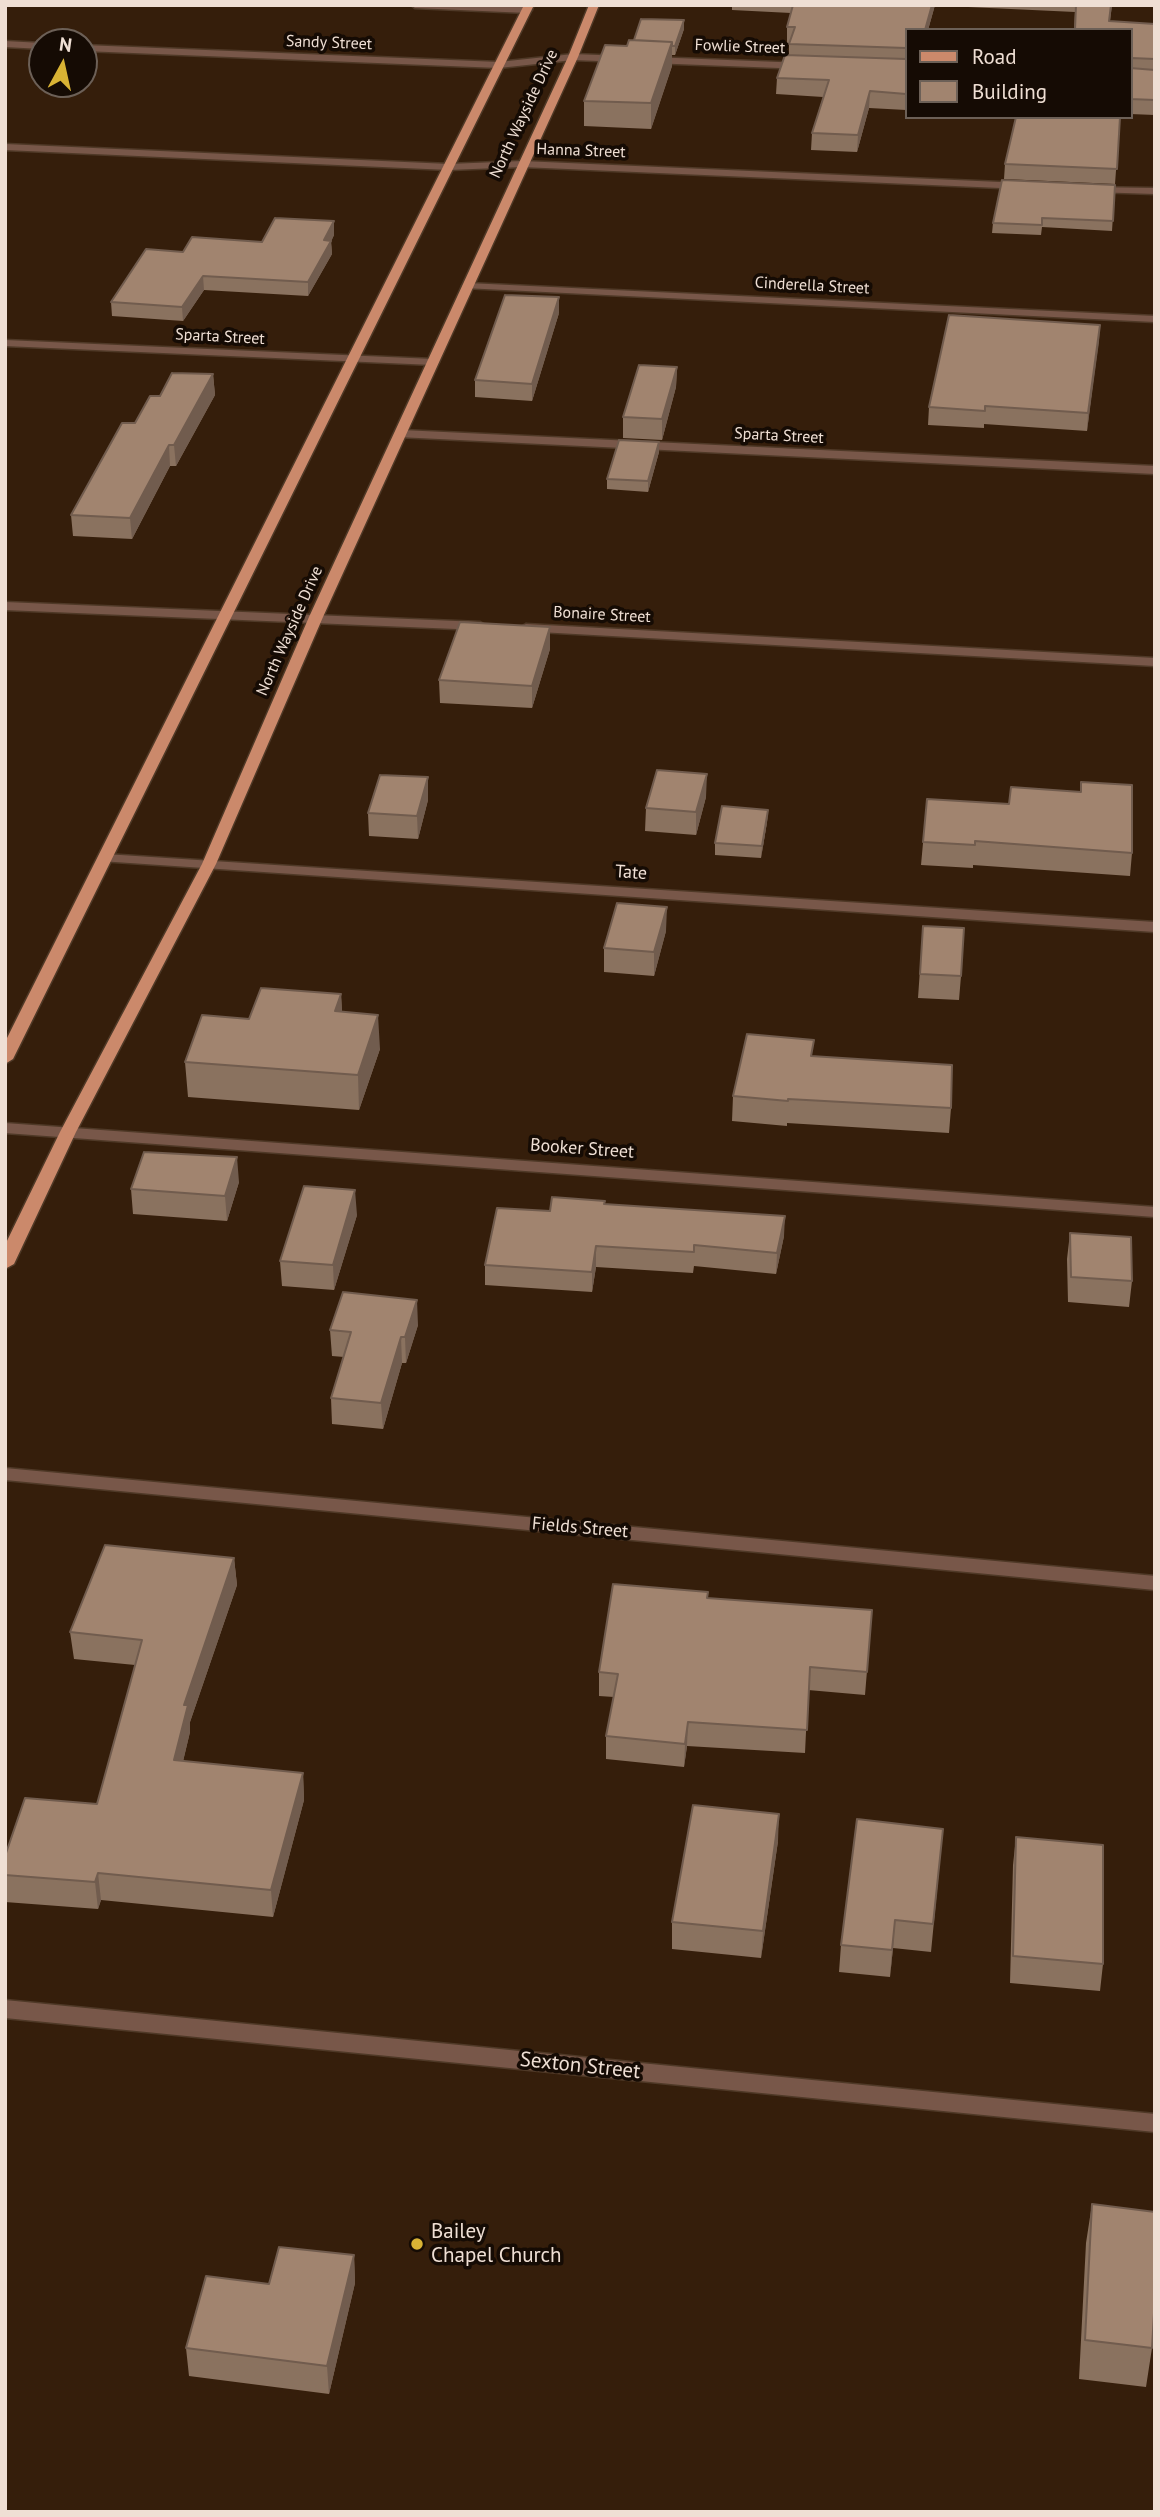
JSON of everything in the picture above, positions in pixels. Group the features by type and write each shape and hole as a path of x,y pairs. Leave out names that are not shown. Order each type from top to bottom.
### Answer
{"main road":[{"name":"North Wayside Drive","path":"5,1264 68,1132 209,864 316,617 573,57 594,5"},
{"path":"5,1059 528,7"}],"street":[{"path":"415,5 528,7"},
{"path":"5,44 28,45"},
{"name":"Sandy Street","path":"98,49 499,65 573,57"},
{"name":"Fowlie Street","path":"573,57 823,66"},
{"name":"Hanna Street","path":"5,147 449,167 522,164 1031,186"},
{"path":"1086,188 1155,191"},
{"name":"Cinderella Street","path":"468,286 1155,319"},
{"name":"Sparta Street","path":"5,343 433,362"},
{"name":"Sparta Street","path":"401,434 1155,470"},
{"name":"Bonaire Street","path":"5,606 225,617 316,617 1155,662"},
{"name":"Tate","path":"105,858 1155,927"},
{"name":"Booker Street","path":"5,1128 1155,1212"},
{"name":"Fields Street","path":"5,1474 1155,1583"},
{"name":"Sexton Street","path":"5,2010 1155,2123"}],"building":[{"path":"793,5 932,5 926,28 904,28 904,48 789,44 795,27 787,27"},
{"path":"1076,5 1111,5 1109,21 1155,24 1155,59 1132,58 1132,28 1075,28"},
{"path":"641,19 684,20 675,46 672,46 672,42 634,40"},
{"path":"629,40 672,42 651,103 584,101 605,45 627,46"},
{"path":"785,55 904,59 904,94 870,91 858,135 812,133 829,80 777,78"},
{"path":"1132,68 1155,70 1155,100 1132,99"},
{"path":"1016,119 1120,119 1117,169 1005,164"},
{"path":"1002,180 1115,185 1113,221 1042,218 1042,225 993,223"},
{"path":"275,218 334,221 324,240 331,241 308,282 203,276 182,307 111,302 146,249 183,252 192,237 262,242"},
{"path":"505,295 559,297 532,384 475,380"},
{"path":"949,315 1100,325 1088,413 985,406 985,411 929,407"},
{"path":"639,365 677,367 662,419 623,417"},
{"path":"172,373 213,374 174,445 169,445 130,518 71,515 122,423 135,423 150,396 160,396"},
{"path":"619,440 659,442 648,481 607,479"},
{"path":"460,622 550,627 532,686 439,680"},
{"path":"657,770 707,774 696,812 646,808"},
{"path":"380,775 428,777 417,816 368,813"},
{"path":"1081,782 1132,785 1132,853 975,841 975,845 923,842 927,799 1009,804 1011,787 1081,792"},
{"path":"722,806 768,810 762,846 715,843"},
{"path":"617,903 667,907 654,952 604,948"},
{"path":"923,926 964,928 961,976 920,974"},
{"path":"261,988 341,994 335,1011 378,1015 358,1075 185,1062 202,1015 249,1019"},
{"path":"747,1034 814,1040 811,1056 952,1065 951,1108 733,1096"},
{"path":"144,1152 237,1157 225,1196 131,1189"},
{"path":"304,1186 355,1190 333,1265 280,1261"},
{"path":"552,1197 605,1201 604,1204 785,1216 777,1253 694,1245 694,1252 596,1246 592,1272 485,1265 497,1208 550,1211"},
{"path":"1070,1233 1131,1237 1132,1281 1071,1277"},
{"path":"343,1292 417,1300 405,1337 401,1337 381,1403 331,1398 351,1332 330,1330"},
{"path":"105,1545 234,1558 184,1705 188,1705 174,1760 303,1773 271,1890 98,1873 95,1882 5,1875 5,1856 25,1798 97,1804 142,1640 70,1632"},
{"path":"613,1584 708,1592 707,1598 872,1610 867,1672 810,1667 807,1730 688,1722 685,1744 606,1736 618,1674 599,1672"},
{"path":"693,1805 779,1814 763,1931 672,1922"},
{"path":"857,1819 943,1829 933,1924 895,1920 892,1950 841,1945"},
{"path":"1016,1837 1103,1845 1103,1964 1013,1956"},
{"path":"1092,2204 1155,2212 1152,2348 1085,2340"},
{"path":"279,2247 354,2255 327,2366 186,2348 206,2276 269,2284"}],"place":[{"name":"Bailey Chapel Church","path":"417,2244"}]}
